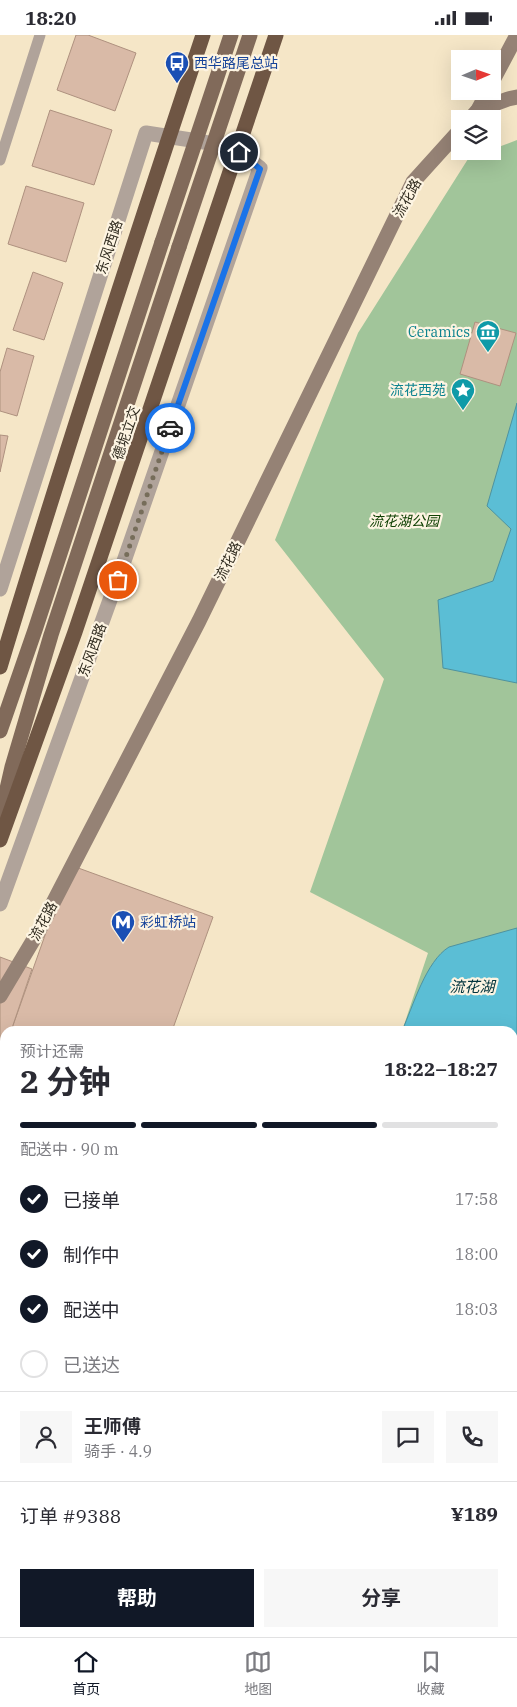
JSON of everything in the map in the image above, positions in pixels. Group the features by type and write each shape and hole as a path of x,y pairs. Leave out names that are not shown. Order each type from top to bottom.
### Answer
{"highway":[{"path":"0,667 91,373 203,35"},
{"name":"德坭立交","path":"0,840 82,614 276,35"}],"main road":[{"name":"德坭立交","path":"0,731 231,35"},
{"name":"德坭立交","path":"0,819 12,767 51,635 250,35"},
{"path":"501,65 517,35"},
{"path":"483,110 517,97"},
{"name":"流花路","path":"0,996 37,934 199,621 414,182 451,140"}],"street":[{"name":"东风西路","path":"0,589 146,133 224,146 239,152 260,169 123,564 0,904"}],"lane":[{"path":"0,160 40,35"}],"green space":[{"name":"流花湖公园","path":"517,140 517,1026 404,1026 428,953 310,892 384,679 275,540 358,333 467,160 501,160 501,146"}],"water":[{"path":"517,403 517,683 443,668 438,600 493,581 511,529 487,506"},
{"name":"流花湖","path":"517,928 517,1026 404,1026 427,973 433,963 449,947"}],"building":[{"path":"76,35 88,35 136,53 115,111 57,90"},
{"path":"50,110 112,130 94,185 32,166"},
{"path":"26,186 84,203 66,262 8,244"},
{"path":"33,272 63,283 44,340 13,330"},
{"name":"Ceramics","path":"475,322 516,333 500,386 460,374"},
{"path":"7,348 34,356 17,416 0,411 0,372"},
{"path":"0,435 8,436 0,472"},
{"name":"彩虹桥站","path":"70,865 213,917 174,1026 13,1026"},
{"path":"0,957 32,969 13,1026 0,1026"}],"way so far":[{"path":"118,580 170,428"}],"place":[{"name":"西华路尾总站","path":"177,84"},
{"name":"Ceramics","path":"488,353"},
{"name":"流花西苑","path":"463,411"},
{"name":"彩虹桥站","path":"123,943"}],"route":[{"path":"170,428 260,169 239,152"}]}
